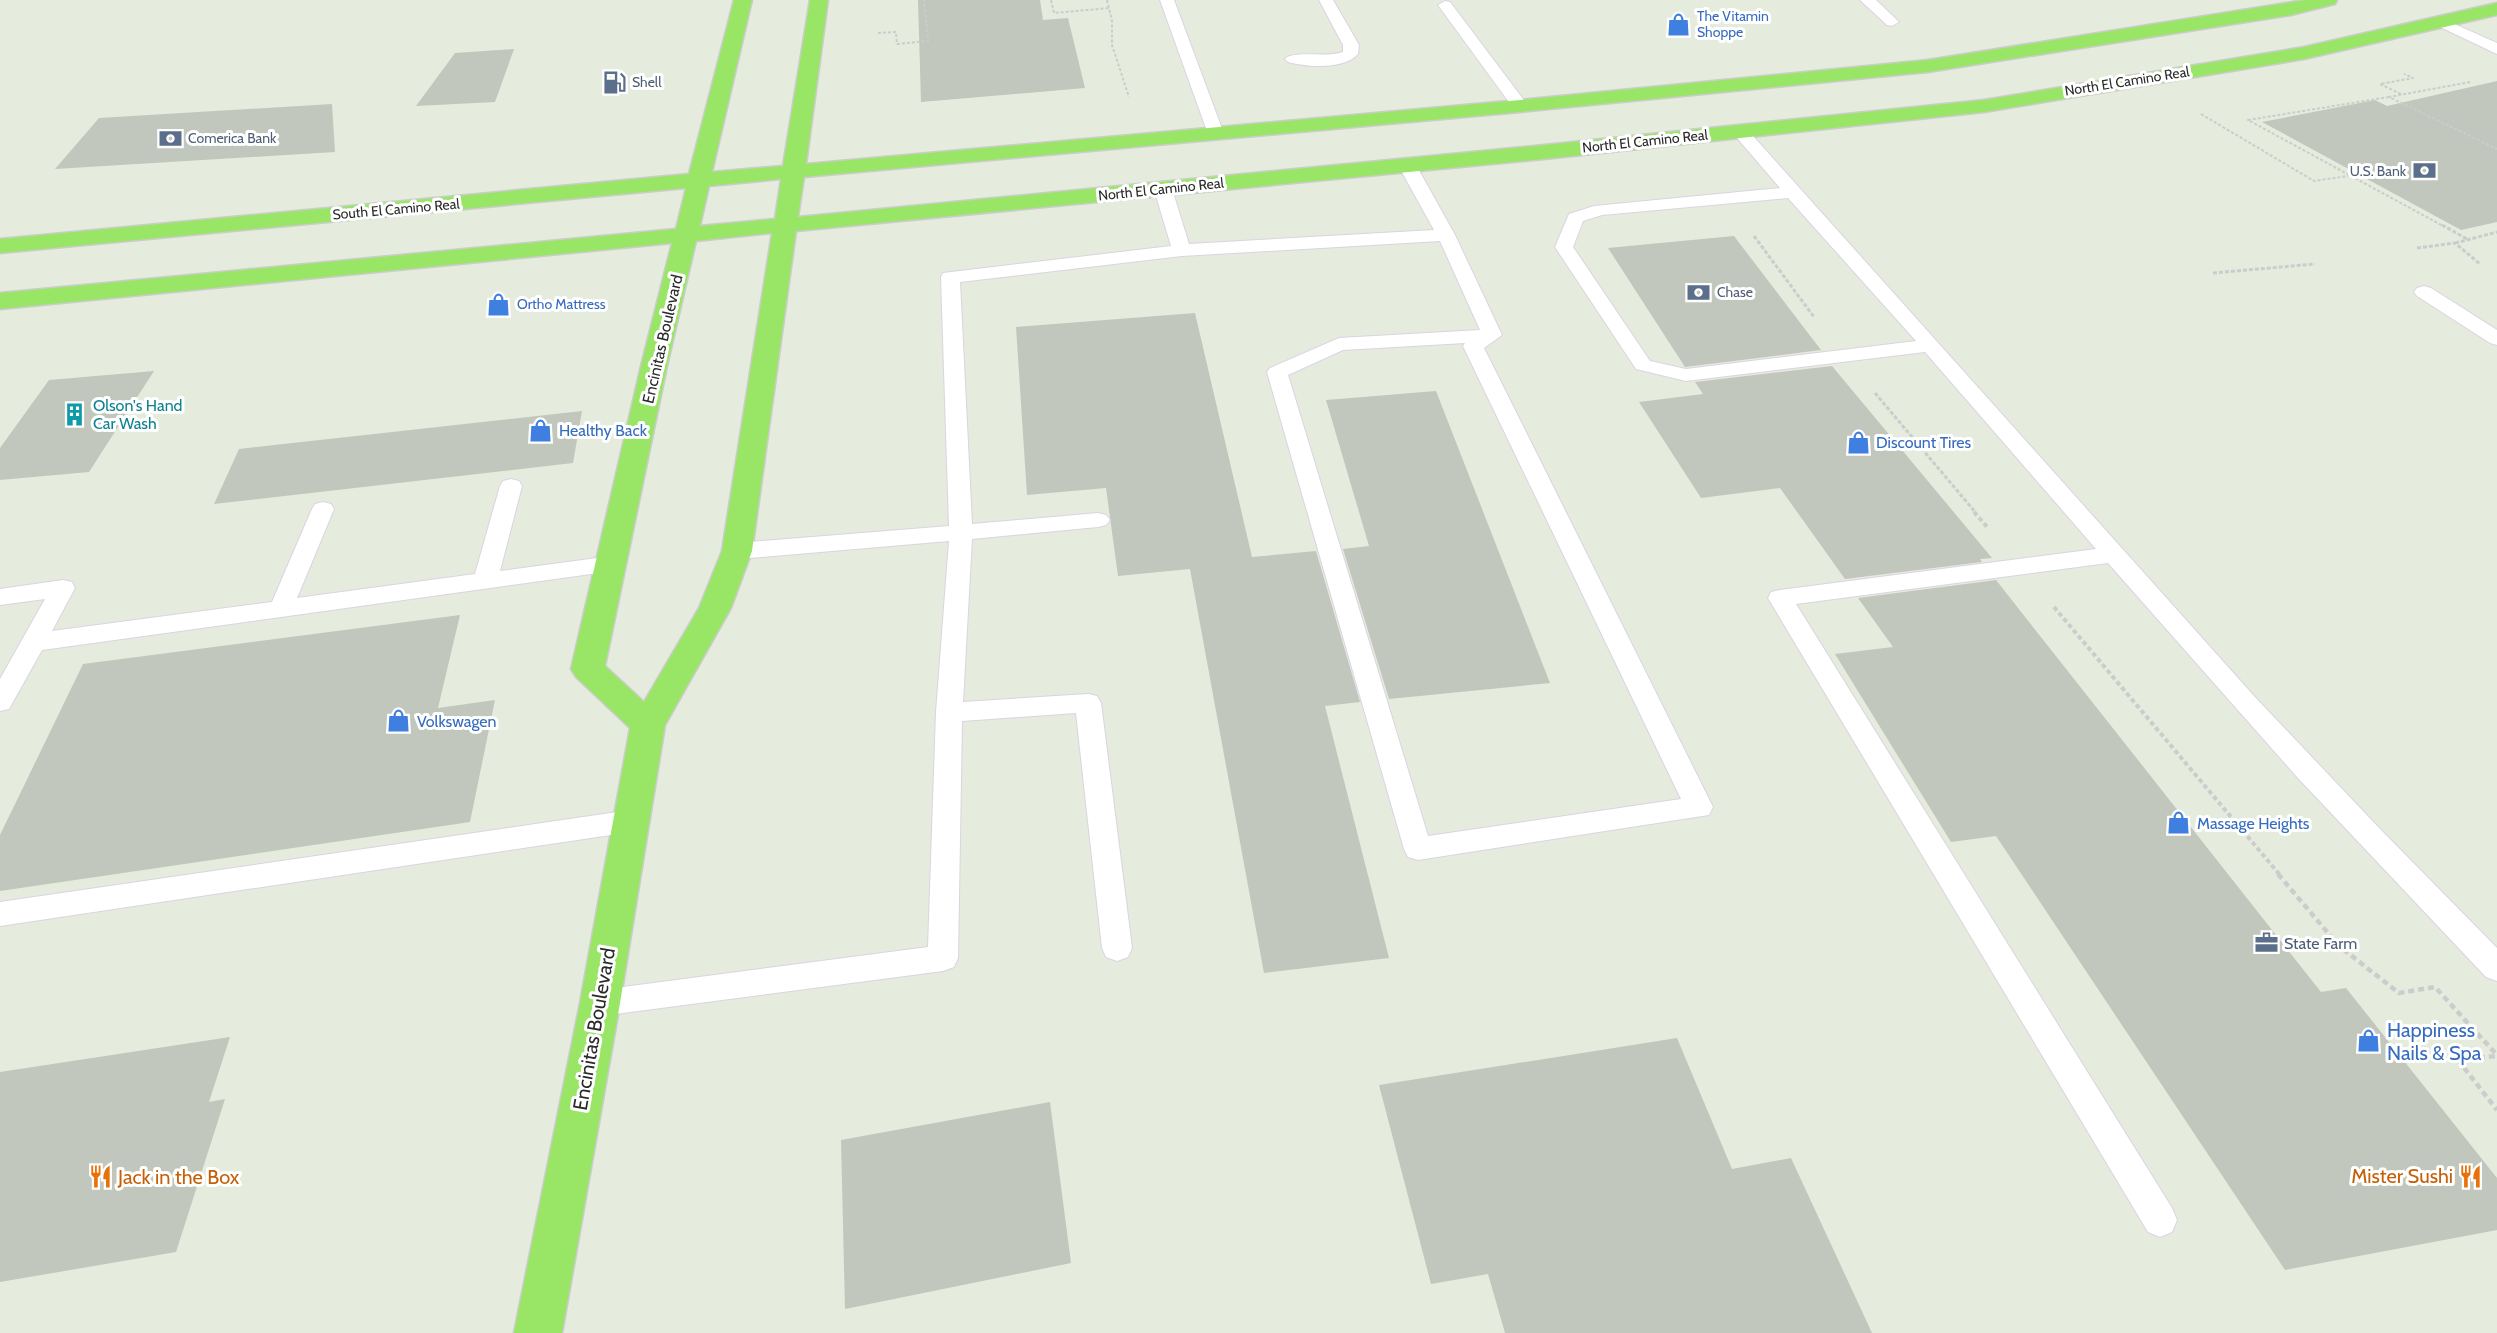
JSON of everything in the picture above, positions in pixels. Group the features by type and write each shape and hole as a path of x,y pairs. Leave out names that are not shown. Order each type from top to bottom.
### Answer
{"main road":[{"name":"Encinitas Boulevard","path":"648,725 588,669 654,366 743,0"},
{"name":"Encinitas Boulevard","path":"538,1333 600,1003 648,725 715,608 737,551 819,0"},
{"path":"793,172 1520,106 1928,66 2291,9 2329,0"},
{"path":"2085,88 2092,60 2302,18 2329,0"},
{"name":"North El Camino Real","path":"785,226 1984,106 2304,54 2497,9"},
{"path":"1739,131 1742,106 1916,82 1928,66"},
{"name":"South El Camino Real","path":"0,246 793,172"},
{"path":"0,301 785,226"}],"lane":[{"path":"1167,0 1216,134"},
{"path":"1293,58 1316,61 1340,59 1350,54 1351,45 1326,0"},
{"path":"1867,0 1892,22"},
{"path":"1445,5 1520,106"},
{"path":"2441,22 2497,49"},
{"path":"1739,131 2114,555 2300,761 2497,968"},
{"path":"1407,165 1446,234 1492,335"},
{"path":"1163,189 1182,250"},
{"path":"1791,192 1600,210 1575,218 1564,247 1643,365 1686,375 1928,346"},
{"path":"600,1003 943,958 949,712 961,534 950,278 1182,250 1446,234"},
{"path":"2424,292 2497,339"},
{"path":"1492,335 1473,346 1699,807 1418,849 1277,372 1339,344 1492,335"},
{"path":"485,581 511,486"},
{"path":"281,608 322,509"},
{"path":"737,551 961,534 1098,520"},
{"path":"2114,555 1780,598 2160,1220"},
{"path":"34,642 612,564"},
{"path":"0,597 63,588 0,702"},
{"path":"949,712 1088,703 1117,948"},
{"path":"0,914 632,821"}],"path":[{"path":"878,33 896,32 897,44 928,41 924,0"},
{"path":"1051,0 1054,14 1109,8"},
{"path":"1107,0 1113,45 1129,97"},
{"path":"2467,239 2248,120 2477,80"},
{"path":"2389,97 2497,149"},
{"path":"2196,111 2314,181 2349,176"},
{"path":"2417,248 2455,243 2497,232"},
{"path":"2455,243 2480,264"},
{"path":"2213,273 2315,264"},
{"path":"2399,993 2435,987 2497,1055"},
{"path":"2497,1055 2458,1060 2497,1110"}],"building":[{"path":"918,0 1040,0 1043,20 1068,18 1085,88 921,102"},
{"path":"514,49 495,102 416,106 455,53"},
{"path":"2497,81 2497,222 2461,230 2262,122 2375,100 2387,106"},
{"name":"Comerica Bank","path":"332,104 335,152 55,169 99,118"},
{"path":"1734,236 1821,350 1685,367 1608,248"},
{"path":"1195,313 1252,557 1316,551 1360,702 1325,706 1389,958 1264,973 1190,569 1118,576 1106,488 1027,495 1016,327"},
{"path":"1832,366 1992,558 1980,559 1982,562 1845,579 1780,488 1701,498 1639,402 1703,394 1695,382"},
{"name":"Olson's Hand Car Wash","path":"154,371 89,472 0,480 0,448 49,380"},
{"path":"1436,391 1550,683 1389,699 1343,549 1369,546 1326,400"},
{"path":"582,411 573,463 214,504 239,449"},
{"path":"1996,580 2321,992 2346,988 2497,1178 2497,1230 2285,1270 1996,836 1951,842 1835,654 1893,647 1858,598"},
{"path":"460,615 438,708 495,700 470,822 0,891 0,835 83,664"},
{"name":"Jack in the Box","path":"230,1037 209,1102 225,1099 176,1252 0,1282 0,1072"},
{"path":"1677,1038 1732,1169 1791,1158 1872,1333 1505,1333 1488,1274 1431,1284 1379,1085"},
{"path":"1050,1102 1071,1263 845,1309 841,1140"}],"place":[{"name":"The Vitamin Shoppe","path":"1679,24"},
{"name":"Shell","path":"614,82"},
{"name":"Comerica Bank","path":"170,138"},
{"name":"U.S. Bank","path":"2424,171"},
{"name":"Chase","path":"1699,292"},
{"name":"Ortho Mattress","path":"499,304"},
{"name":"Olson's Hand Car Wash","path":"75,414"},
{"name":"Healthy Back","path":"541,430"},
{"name":"Discount Tires","path":"1858,442"},
{"name":"Volkswagen","path":"399,721"},
{"name":"Massage Heights","path":"2179,823"},
{"name":"State Farm","path":"2266,943"},
{"name":"Happiness Nails & Spa","path":"2369,1041"},
{"name":"Mister Sushi","path":"2471,1176"},
{"name":"Jack in the Box","path":"100,1177"}]}
